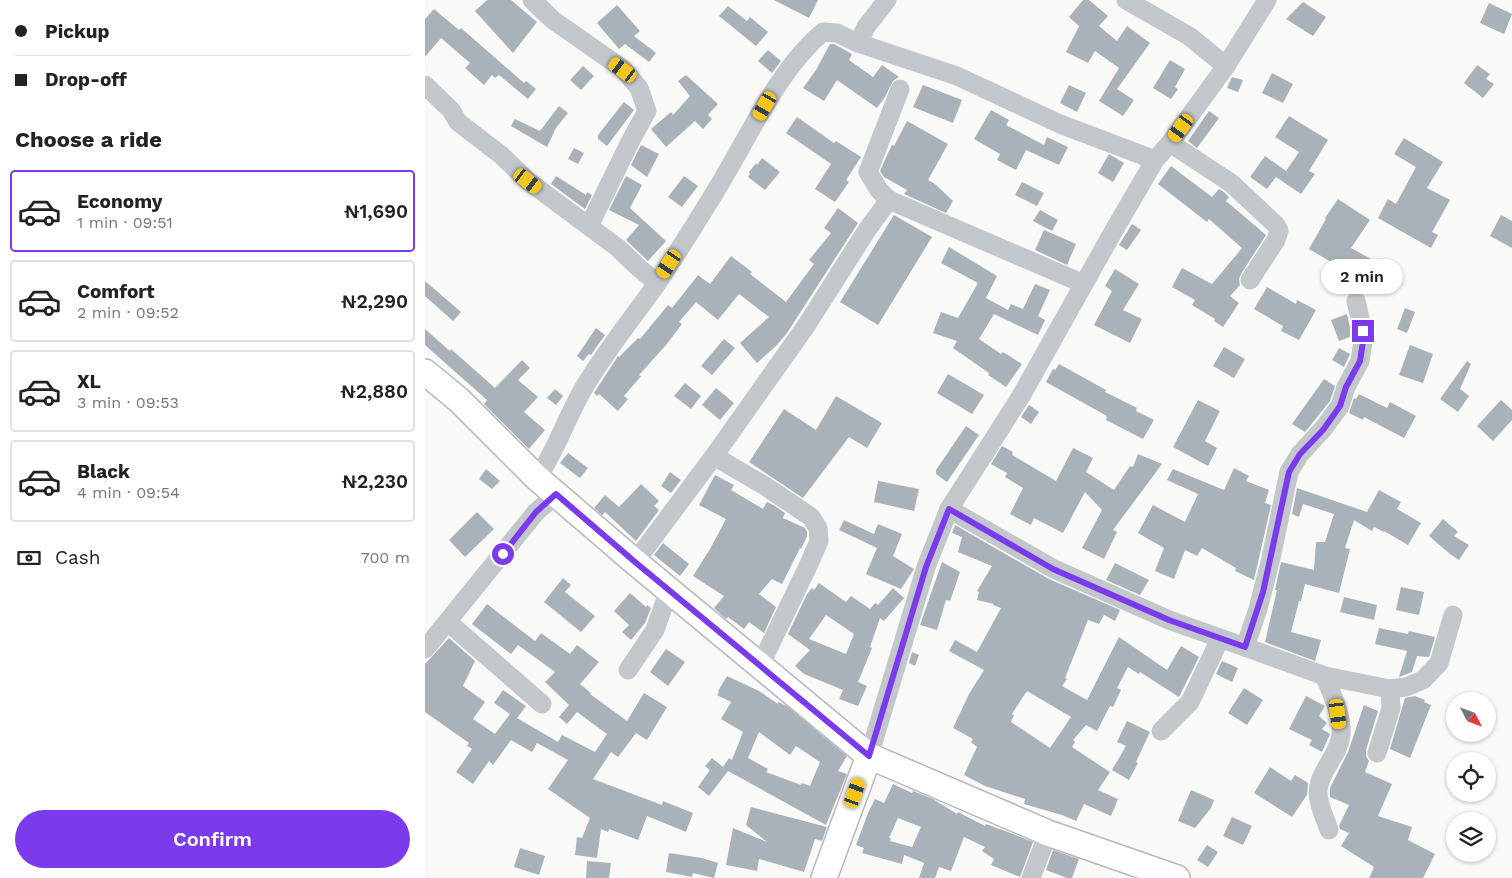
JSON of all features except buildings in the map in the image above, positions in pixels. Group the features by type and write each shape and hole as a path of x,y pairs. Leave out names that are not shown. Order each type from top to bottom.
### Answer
{"main road":[{"path":"425,372 459,400 537,478 869,756 1048,833 1177,878"},
{"path":"824,878 869,756"}],"street":[{"path":"533,0 553,20 623,70 639,88 647,111 589,226"},
{"path":"858,43 866,28 887,0"},
{"path":"1127,0 1189,36 1226,66"},
{"path":"869,756 926,567 949,509 1021,396 1155,160 1169,144 1226,66 1267,0"},
{"path":"537,478 547,464 587,382 657,283 715,192 765,106 807,45 823,32 837,33 858,43 957,76 1061,124 1155,160"},
{"path":"425,85 451,110 458,122 501,156 528,181 618,248 657,283"},
{"path":"900,89 868,172 879,190 889,200 1083,284"},
{"path":"1169,144 1231,183 1277,225 1279,231 1276,240 1250,280"},
{"path":"635,562 714,456 806,326 867,230 889,200"},
{"path":"1245,647 1263,592 1289,472 1300,454 1323,430 1340,406 1346,387 1360,361 1363,331 1356,301"},
{"path":"714,456 811,517 818,528 819,541 760,666"},
{"path":"425,649 536,512 556,494"},
{"path":"949,509 1053,569 1169,620 1325,676 1390,689 1406,687 1423,680 1439,663 1453,615"},
{"path":"628,670 655,630 669,590"},
{"path":"447,622 542,704"},
{"path":"1161,731 1190,702 1220,639"},
{"path":"1325,676 1338,714 1341,735 1337,750 1319,785 1319,797 1329,830"},
{"path":"1377,753 1391,708 1390,689"},
{"path":"1031,878 1048,833"}],"route":[{"path":"503,554 536,512 556,494 869,756 926,567 949,509 1053,569 1169,620 1245,647 1259,609 1289,472 1300,454 1323,430 1340,406 1346,387 1360,361 1363,331"}]}
